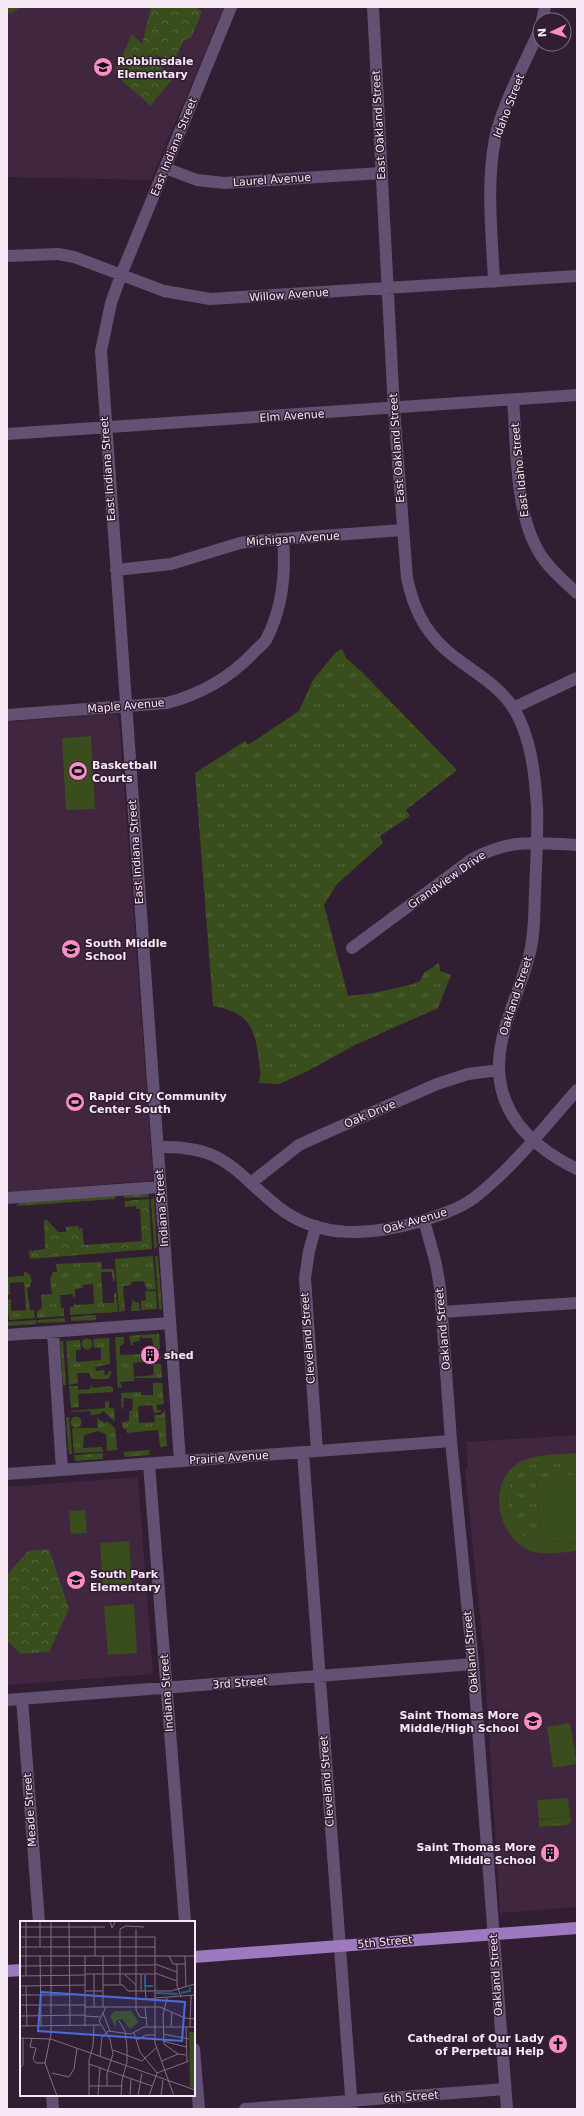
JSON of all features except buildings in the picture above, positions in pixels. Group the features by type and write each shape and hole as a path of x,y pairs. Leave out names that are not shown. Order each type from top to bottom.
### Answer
{"main road":[{"name":"5th Street","path":"195,1957 577,1928"},
{"path":"7,1971 20,1970"}],"street":[{"name":"East Indiana Street","path":"144,955 105,428 101,351 111,303 121,275 232,7"},
{"name":"East Oakland Street","path":"373,7 394,409 402,530 407,578 411,596 423,624 445,649 492,684 513,708 525,734 532,760 536,805 537,843"},
{"name":"Idaho Street","path":"494,282 490,200 491,168 496,138 503,115 532,47"},
{"name":"Laurel Avenue","path":"165,168 197,180 224,183 382,173"},
{"name":"Willow Avenue","path":"7,256 58,254 74,257 164,291 186,297 210,299 577,276"},
{"name":"Elm Avenue","path":"7,434 394,409 577,395"},
{"name":"East Idaho Street","path":"513,400 520,488 529,531 545,560 577,593"},
{"name":"Michigan Avenue","path":"116,570 171,564 240,543 402,530"},
{"name":"Maple Avenue","path":"7,715 167,703 191,697 222,680 246,661 267,639 278,611 284,582 283,540"},
{"path":"513,708 577,678"},
{"name":"Grandview Drive","path":"352,948 472,859 505,845 537,843 577,845"},
{"name":"Oakland Street","path":"537,843 533,938 529,956 502,1038 499,1055 499,1070 504,1098 517,1124 532,1141 561,1161 577,1169"},
{"name":"Indiana Street","path":"144,955 180,1461"},
{"name":"Oak Drive","path":"252,1182 299,1145 321,1135 437,1084 468,1074 486,1070 499,1070"},
{"name":"Oak Avenue","path":"158,1147 180,1146 199,1149 231,1164 278,1206 298,1219 316,1226 333,1230 374,1232 424,1220 453,1210 474,1198 489,1185 532,1141 577,1090"},
{"path":"7,1198 160,1187"},
{"name":"Oakland Street","path":"424,1220 436,1264 442,1312 451,1441 472,1664 507,2109"},
{"name":"Cleveland Street","path":"316,1226 306,1263 305,1284 317,1451"},
{"path":"442,1312 577,1303"},
{"path":"7,1335 170,1323"},
{"path":"53,1332 62,1470"},
{"name":"Prairie Avenue","path":"7,1474 451,1441"},
{"name":"Cleveland Street","path":"303,1452 352,2105"},
{"name":"Indiana Street","path":"149,1464 185,1921"},
{"name":"3rd Street","path":"7,1700 320,1677 472,1664"},
{"name":"Meade Street","path":"22,1699 39,1921"},
{"path":"195,2060 199,2109"},
{"name":"6th Street","path":"245,2109 352,2105 505,2089"},
{"path":"52,2096 52,2109"}],"shaded area":[{"name":"Robbinsdale Elementary","path":"7,7 224,7 151,180 7,177"},
{"name":"South Middle School","path":"112,714 117,715 119,719 153,1175 151,1180 146,1181 7,1192 7,722"},
{"name":"Saint Thomas More Middle/High School","path":"577,1435 577,1907 500,1913 484,1655 465,1472 468,1465 466,1442"},
{"name":"South Park Elementary","path":"138,1477 153,1674 7,1685 7,1487"}],"green space":[{"path":"7,7 22,7 9,14"},
{"path":"151,7 196,7 202,12 191,38 184,40 174,61 152,54 163,61 161,67 176,75 150,106 115,72 132,34 142,44"},
{"path":"342,649 346,658 363,673 457,770 406,810 410,816 380,836 383,843 337,884 324,905 348,996 374,993 413,984 420,981 424,973 439,963 440,971 451,975 438,1008 355,1045 306,1072 279,1084 259,1083 260,1072 257,1046 250,1027 245,1020 237,1014 227,1009 213,1006 195,773 245,741 248,745 299,711 313,680 336,652"},
{"name":"Basketball Courts","path":"91,736 95,809 66,810 62,738"},
{"path":"148,1193 149,1197 124,1198 124,1195"},
{"path":"115,1196 115,1199 17,1206 19,1202"},
{"path":"154,1198 157,1247 154,1249 151,1199"},
{"path":"149,1199 152,1249 30,1259 29,1251 45,1249 44,1220 47,1220 58,1232 66,1232 66,1227 78,1226 79,1229 82,1228 84,1245 142,1241 140,1209 136,1209 136,1206 125,1207 125,1201"},
{"path":"153,1256 156,1289 147,1290 144,1281 131,1282 131,1285 123,1286 125,1311 119,1312 115,1259"},
{"path":"155,1256 158,1257 162,1309 159,1309"},
{"path":"101,1262 102,1269 114,1269 115,1281 113,1281 112,1272 101,1272 103,1303 114,1303 114,1293 116,1293 118,1312 70,1315 70,1307 74,1307 74,1303 76,1305 94,1304 93,1284 83,1285 83,1288 75,1289 75,1297 73,1297 73,1294 60,1295 61,1308 64,1308 64,1316 37,1318 37,1311 42,1308 41,1295 52,1294 50,1279 53,1272 57,1272 56,1264"},
{"path":"24,1271 30,1275 32,1281 30,1283 30,1287 27,1288 30,1310 34,1310 35,1318 9,1320 7,1300 11,1299 11,1311 26,1310 24,1282 10,1283 10,1295 7,1295 7,1277 24,1276"},
{"path":"145,1291 156,1291 157,1309 141,1310 141,1301 146,1300"},
{"path":"133,1296 133,1301 139,1303 140,1311 131,1311"},
{"path":"96,1315 96,1320 71,1321 71,1317"},
{"path":"65,1318 65,1322 37,1323 37,1320"},
{"path":"36,1320 36,1324 7,1326 7,1322"},
{"path":"159,1334 160,1349 154,1350 152,1338 141,1338 141,1335"},
{"path":"140,1335 140,1341 133,1342 133,1345 131,1345 129,1336"},
{"path":"115,1337 124,1337 124,1343 120,1346 120,1355 160,1355 161,1359 133,1363 134,1377 154,1375 153,1364 161,1364 162,1378 134,1378 134,1381 120,1382 122,1388 119,1387 118,1389"},
{"path":"109,1338 110,1364 95,1367 96,1371 104,1370 105,1376 108,1374 108,1371 112,1372 108,1379 92,1379 89,1373 77,1373 78,1383 69,1385 66,1341 80,1340 81,1350 76,1350 76,1362 101,1360 101,1348 94,1348 93,1339"},
{"path":"85,1339 89,1339 91,1340 91,1348 85,1349 82,1346 82,1342"},
{"path":"60,1341 63,1341 66,1385 63,1385"},
{"path":"92,1383 92,1388 109,1386 113,1388 113,1392 78,1394 79,1407 71,1408 69,1386 78,1386 78,1390 90,1389"},
{"path":"153,1383 162,1383 164,1404 157,1405 157,1410 161,1410 161,1412 154,1413 152,1405 138,1406 139,1423 155,1422 154,1415 161,1415 165,1410 167,1446 160,1447 158,1430 127,1433 126,1429 123,1429 122,1422 129,1421 129,1411 132,1411 133,1399 124,1398 122,1412 121,1393 141,1392 141,1395 153,1395"},
{"path":"109,1401 109,1408 114,1408 115,1421 103,1411 100,1414 91,1415 90,1411 71,1412 105,1408 105,1402"},
{"path":"76,1416 80,1418 82,1422 80,1426 76,1428 72,1426 70,1422 72,1418"},
{"path":"66,1417 69,1417 72,1454 69,1454"},
{"path":"97,1418 105,1423 107,1421 115,1428 117,1450 107,1451 106,1434 98,1431 84,1435 83,1448 102,1447 103,1452 74,1453 72,1428 98,1428"},
{"path":"150,1450 149,1455 125,1457 123,1452"},
{"path":"103,1453 103,1459 75,1461 74,1455"},
{"path":"577,1453 577,1460 536,1463 520,1471 513,1480 508,1491 507,1503 509,1514 514,1525 521,1534 531,1541 554,1545 577,1543 577,1551 539,1553 522,1546 513,1538 505,1527 501,1514 499,1501 505,1476 514,1466 528,1459 544,1455"},
{"path":"577,1460 577,1475 536,1478 541,1542 577,1540 577,1543 548,1545 531,1541 521,1534 514,1525 509,1514 507,1503 508,1491 513,1480 520,1471 536,1463"},
{"path":"577,1475 577,1540 541,1542 536,1478"},
{"path":"85,1510 87,1533 71,1534 69,1511"},
{"path":"129,1541 132,1589 103,1591 100,1543"},
{"path":"49,1549 69,1609 49,1652 21,1654 7,1641 7,1575 28,1551"},
{"path":"134,1604 137,1653 108,1655 104,1606"},
{"path":"570,1723 577,1764 553,1768 547,1727"},
{"path":"568,1798 570,1817 539,1819 537,1800"},
{"path":"570,1817 572,1821 567,1825 539,1827 539,1820"}],"place":[{"name":"Robbinsdale Elementary","path":"103,67"},
{"name":"Basketball Courts","path":"78,771"},
{"name":"South Middle School","path":"71,949"},
{"name":"Rapid City Community Center South","path":"75,1102"},
{"name":"shed","path":"150,1355"},
{"name":"South Park Elementary","path":"76,1580"},
{"name":"Saint Thomas More Middle/High School","path":"533,1721"},
{"name":"Saint Thomas More Middle School","path":"550,1853"},
{"name":"Cathedral of Our Lady of Perpetual Help","path":"558,2044"}]}
